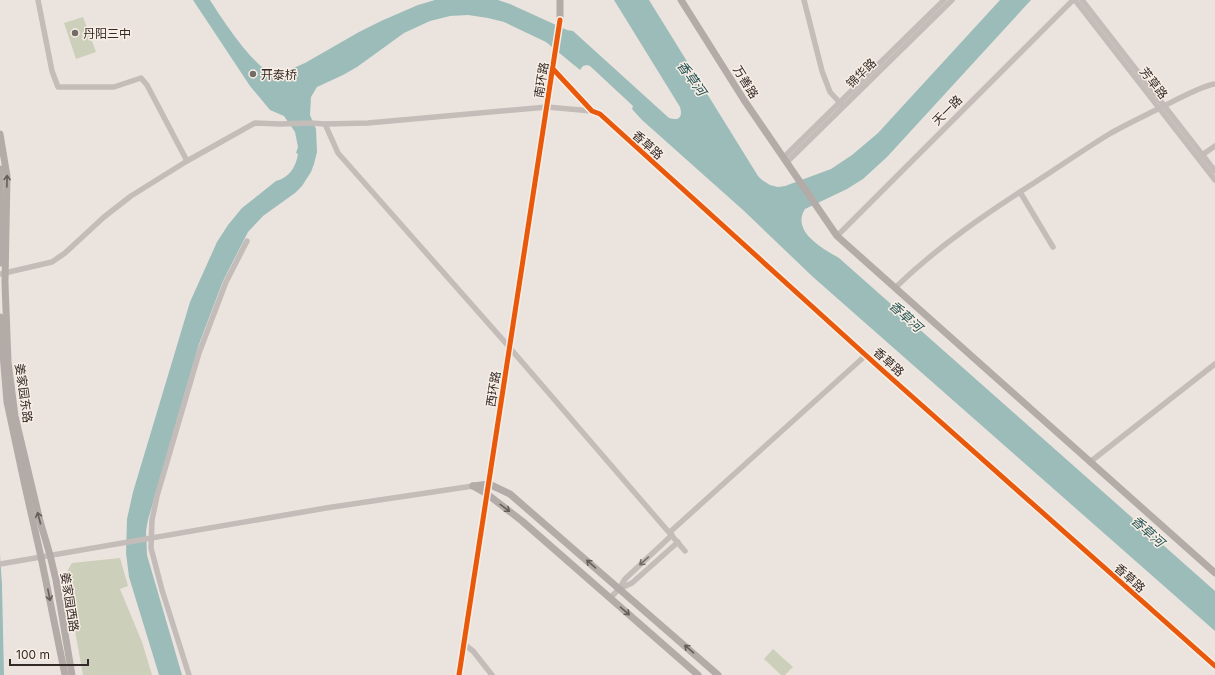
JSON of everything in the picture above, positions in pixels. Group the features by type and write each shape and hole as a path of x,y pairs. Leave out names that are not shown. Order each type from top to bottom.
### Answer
{"main road":[{"path":"560,0 560,20"},
{"name":"万善路","path":"682,0 744,100 820,210 836,236 1215,573"},
{"name":"姜家园东路","path":"0,134 8,176 2,274 8,362 15,416 40,521 50,555"},
{"path":"0,169 0,263"},
{"name":"姜家园东路","path":"0,317 7,402 41,557"},
{"path":"473,486 489,484 510,494 718,675"},
{"path":"473,486 487,494 522,521 698,675"},
{"name":"姜家园西路","path":"50,555 56,580 72,675"},
{"name":"姜家园西路","path":"41,557 65,675"}],"street":[{"path":"38,0 52,71 58,87 114,87 141,78 147,85 187,161"},
{"path":"804,0 822,71 830,92 841,104"},
{"name":"锦华路","path":"785,160 944,0"},
{"name":"锦华路","path":"841,104 952,0"},
{"name":"芳草路","path":"1074,0 1215,171"},
{"name":"天一路","path":"836,236 1074,0"},
{"name":"芳草路","path":"1082,0 1215,180"},
{"name":"南环路","path":"547,107 560,20"},
{"name":"香草路","path":"553,70 592,111 600,114 866,355 1215,666"},
{"path":"895,288 912,271 974,222 1112,133 1162,107 1211,84 1215,84"},
{"path":"2,274 52,262 131,196 187,161 255,123 368,123 547,107 592,111"},
{"name":"西环路","path":"459,675 547,107"},
{"path":"325,124 338,152 685,551"},
{"path":"1202,155 1215,146"},
{"path":"1020,192 1053,247"},
{"path":"189,675 162,590 149,538 157,496 200,353 226,282 247,241"},
{"path":"610,598 619,589 625,578 671,534 866,355"},
{"path":"1090,462 1215,364"},
{"path":"3,563 326,508 473,486"},
{"path":"619,589 632,583 678,542"},
{"path":"464,644 473,651 492,675"}],"green space":[{"path":"83,17 96,52 76,59 64,23"},
{"path":"120,558 128,586 120,589 142,642 152,675 83,675 65,575 72,563"},
{"path":"773,649 793,667 785,675 781,675 764,659"}],"water":[{"name":"香草河","path":"193,0 210,0 248,53 257,63 275,76 305,63 381,21 418,5 435,0 498,0 567,30 573,31 669,118 675,119 680,116 680,107 614,0 649,0 758,176 770,185 778,187 785,186 831,169 852,155 878,133 1000,0 1031,0 887,157 863,179 847,189 805,209 802,217 802,225 810,238 839,258 1215,591 1215,631 813,277 743,210 642,120 632,109 633,106 590,66 583,66 580,70 546,42 504,22 468,15 450,16 430,21 404,33 357,67 317,87 311,97 310,115 316,129 317,152 311,172 302,186 295,193 263,216 248,232 223,281 199,344 146,531 147,555 182,675 159,675 129,577 126,553 127,519 133,492 190,302 217,242 228,225 242,208 276,181 281,180 288,175 296,163 298,154 296,153 298,147 295,132 284,116 270,110 250,86"},
{"path":"0,555 2,585 4,675 0,675"}],"cycle path":[{"path":"459,675 560,20"},
{"path":"553,69 592,111 600,114 881,369 1215,666"}],"place":[{"name":"丹阳三中","path":"75,33"},
{"name":"开泰桥","path":"253,74"}]}
